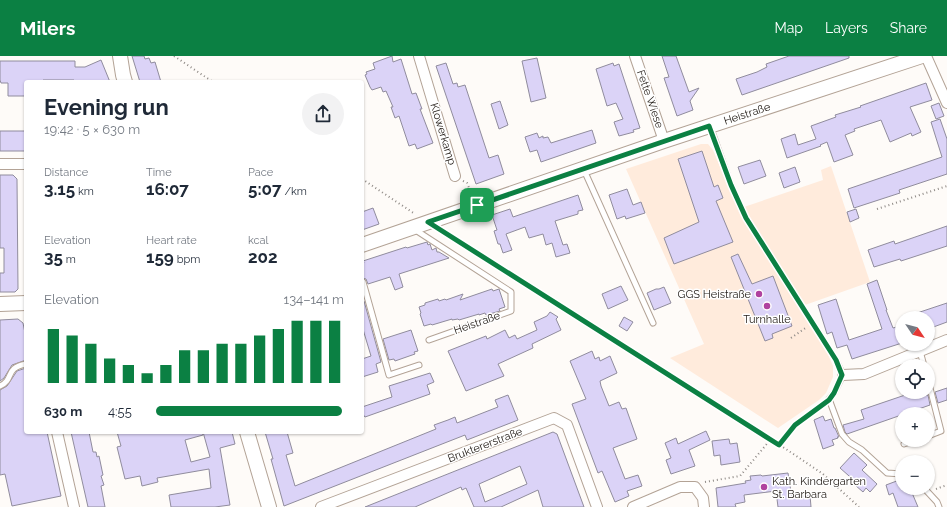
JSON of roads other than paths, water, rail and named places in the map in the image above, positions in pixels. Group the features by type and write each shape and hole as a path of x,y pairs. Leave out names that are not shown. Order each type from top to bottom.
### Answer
{"street":[{"path":"120,56 124,80"},
{"name":"Klowerkamp","path":"419,56 455,176"},
{"name":"Fette Wiese","path":"635,56 664,141"},
{"name":"Heistraße","path":"364,244 664,141 922,56"},
{"path":"926,56 947,103"},
{"path":"0,164 24,164"},
{"path":"0,304 24,303"},
{"path":"935,345 947,340"},
{"path":"842,375 864,374 920,351"},
{"name":"Bruktererstraße","path":"321,507 554,418 567,425 596,507"},
{"path":"57,434 74,507"},
{"path":"248,434 269,507"},
{"path":"633,507 680,487 695,487 703,498 704,507"}],"lane":[{"path":"709,126 731,185 746,218 836,360 842,375 834,393 829,400 842,434 887,473 895,474"},
{"path":"583,169 653,323"},
{"name":"Heistraße","path":"414,228 511,292 511,311 429,340"},
{"path":"364,286 389,375 419,365"},
{"path":"920,351 922,359"},
{"path":"0,386 6,382 13,369 24,364"},
{"path":"935,407 941,431 935,433"},
{"path":"931,495 937,502 939,507"}],"place":[{"name":"GGS Heistraße","path":"759,294"},
{"name":"Turnhalle","path":"767,306"},
{"name":"Kath. Kindergarten St. Barbara","path":"764,487"}]}
